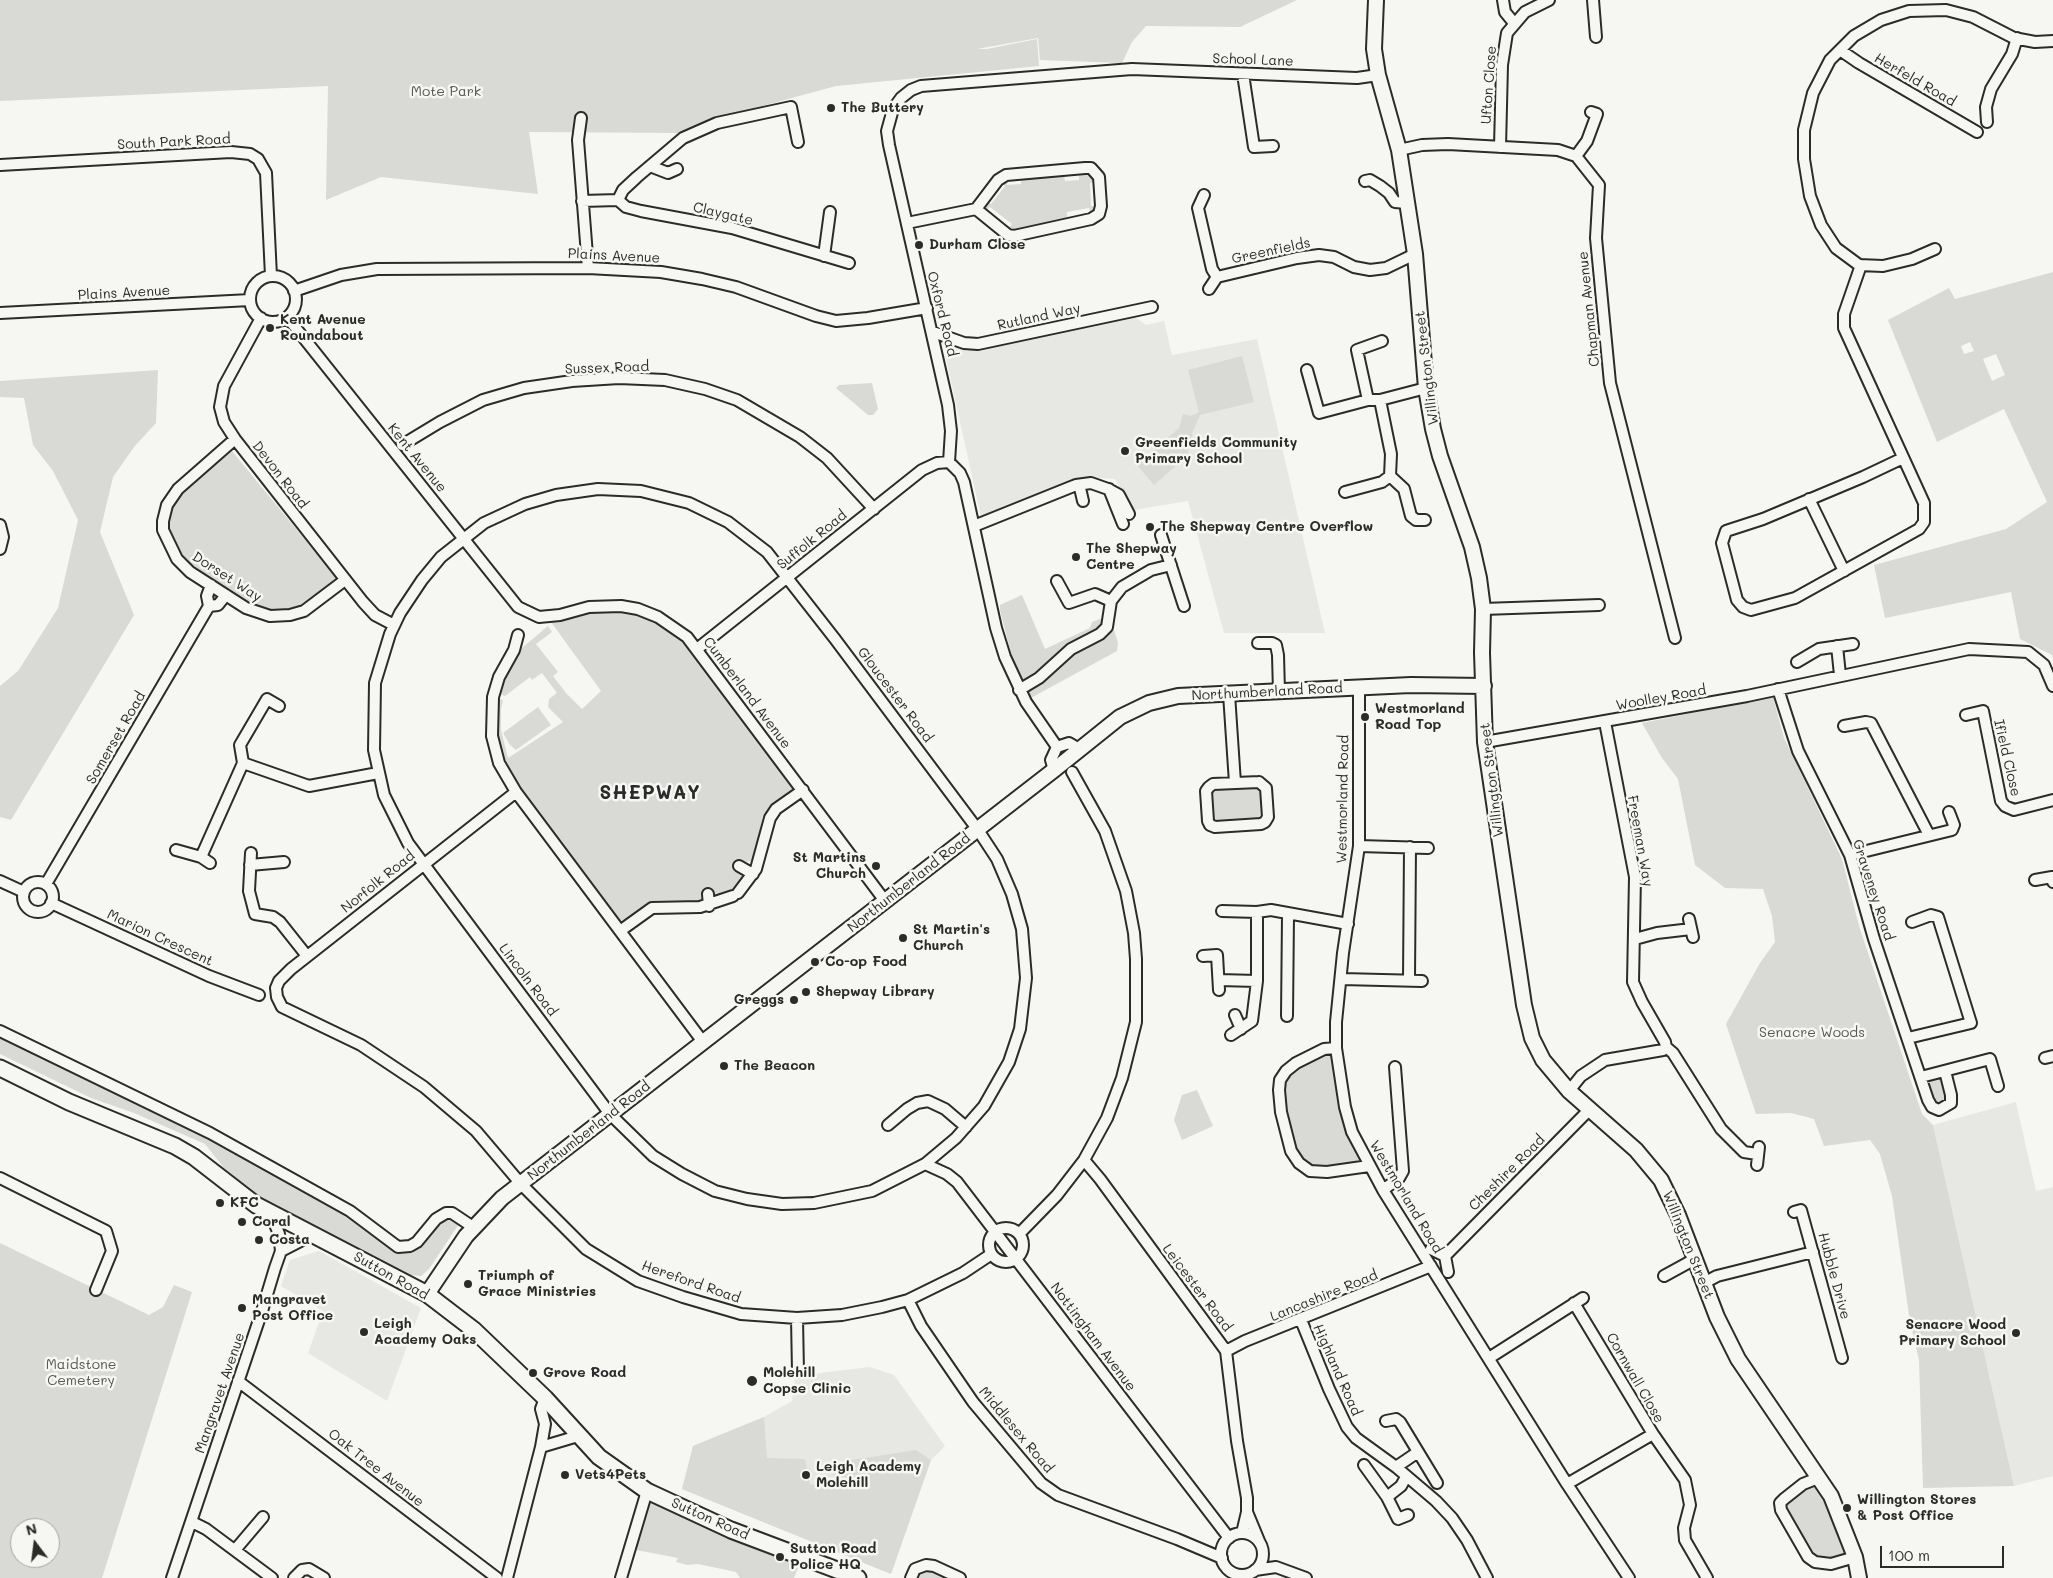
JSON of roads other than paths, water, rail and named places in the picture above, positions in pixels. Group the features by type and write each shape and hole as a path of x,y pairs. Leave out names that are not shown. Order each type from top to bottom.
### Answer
{"main road":[{"name":"Sutton Road","path":"0,1068 69,1102 175,1146 194,1157 256,1205 427,1294 474,1330 545,1398 599,1457 647,1491 731,1530 858,1578"}],"street":[{"name":"Willington Street","path":"1376,0 1374,49 1378,75 1399,150 1415,254 1426,388 1440,456 1472,547 1483,609 1482,653 1485,742 1524,1005 1532,1038 1543,1060 1569,1091 1636,1150 1661,1180 1678,1215 1704,1283 1738,1360 1818,1478 1836,1508 1855,1558 1859,1578"},
{"path":"1503,0 1505,12 1514,23 1525,12 1549,0"},
{"path":"1593,0 1596,37"},
{"path":"1935,249 1912,259 1883,266 1861,265 1836,248 1821,225 1810,196 1804,159 1804,130 1813,93 1830,60 1854,36 1881,20 1909,11 1946,10 1973,16 2017,38 2035,42 2053,41"},
{"name":"Ufton Close","path":"1500,147 1503,52 1507,33 1514,23"},
{"path":"1987,122 1986,107 1990,88 2012,54 2017,38"},
{"name":"Herfeld Road","path":"1840,50 1859,64 1977,132"},
{"name":"School Lane","path":"1126,69 1356,78 1378,75"},
{"name":"Oxford Road","path":"948,462 951,431 949,414 933,332 887,131 893,109 901,98 911,90 932,85 1126,69"},
{"path":"1243,74 1254,147 1273,146"},
{"path":"618,200 624,190 683,138 716,123 791,107 798,142"},
{"path":"1399,150 1448,144 1558,150 1576,156 1587,141 1597,114 1591,112"},
{"path":"581,118 578,140 588,268"},
{"name":"South Park Road","path":"0,165 231,152 250,154 258,159 266,173 271,276"},
{"name":"Chapman Avenue","path":"1576,156 1599,185 1596,238 1610,383 1676,638"},
{"path":"650,166 668,173 677,169"},
{"path":"907,224 976,209 998,180 1006,174 1091,168 1099,177 1101,206 1099,214 1091,219 1014,236 1008,235 976,209"},
{"path":"1365,181 1370,180 1380,186 1395,202 1407,203"},
{"name":"Greenfields","path":"1204,195 1198,208 1212,269 1217,277"},
{"name":"Claygate","path":"582,201 618,200 626,207 641,212 732,228 849,263"},
{"path":"824,256 830,212"},
{"name":"Greenfields","path":"1209,289 1217,277 1318,255 1334,257 1354,267 1370,270 1386,268 1415,254"},
{"path":"1861,265 1844,314 1844,328 1924,503 1924,522 1919,529 1796,598 1751,610 1743,607 1737,600 1724,555 1722,536 1733,527 1763,519 1903,458"},
{"name":"Plains Avenue","path":"294,290 341,275 377,270 588,268 661,272 702,279 736,287 829,320 859,320 927,308"},
{"path":"271,276 285,280 294,290 295,305 287,317 274,322 261,318 253,311 250,300 254,285 263,278 271,276"},
{"name":"Plains Avenue","path":"0,313 250,300"},
{"name":"Rutland Way","path":"933,332 964,343 978,344 1152,308"},
{"name":"Kent Avenue","path":"287,317 513,602 529,614"},
{"name":"Devon Road","path":"261,318 222,394 221,414 235,439 345,580 375,614 394,625"},
{"path":"1368,400 1357,350 1382,341"},
{"path":"1307,370 1319,413 1368,400 1380,400 1426,388"},
{"name":"Sussex Road","path":"402,445 440,422 483,400 524,388 572,381 619,378 665,380 705,389 737,400 800,437 827,458 874,509"},
{"path":"1380,400 1391,454 1390,476 1404,489 1411,516 1416,520 1424,520"},
{"name":"Dorset Way","path":"235,439 178,489 167,505 163,521 165,537 177,559 190,572 246,608 262,615 283,616 304,610 345,580"},
{"path":"948,462 962,477 1000,643 1019,690 1056,747"},
{"name":"Suffolk Road","path":"697,649 922,470 937,463 948,462"},
{"path":"1345,492 1382,482 1390,476"},
{"path":"974,526 1076,485 1091,483 1109,489 1119,495 1129,514"},
{"path":"1076,485 1080,488 1083,500"},
{"name":"Gloucester Road","path":"462,539 502,514 539,500 598,489 640,491 689,503 721,519 760,545 788,577 978,830 1006,877 1019,913 1025,948 1026,978 1020,1029 1009,1062 993,1092 966,1127 925,1164"},
{"path":"1109,489 1123,524"},
{"path":"1809,500 1844,571"},
{"path":"0,525 3,538 0,549"},
{"path":"1160,535 1184,606"},
{"name":"Lincoln Road","path":"462,539 441,557 422,580 394,625 382,656 373,696 373,736 378,773 384,795 397,824 424,863 610,1114 642,1146 664,1164 715,1191 747,1199 782,1204 829,1201 872,1191 925,1164"},
{"path":"1019,690 1039,678 1071,649 1100,634 1107,627 1111,600 1122,587 1151,570 1171,565"},
{"path":"1056,581 1062,595 1069,604 1095,594 1111,600"},
{"name":"Somerset Road","path":"46,884 209,606 207,596 211,585"},
{"name":"Somerset Road","path":"209,606 218,605 226,595"},
{"name":"Cumberland Avenue","path":"529,614 546,617 595,606 628,607 667,622 687,637 885,901"},
{"path":"1483,609 1599,606"},
{"path":"518,635 514,650 495,689 491,726 497,758 516,792 703,1042"},
{"path":"1258,643 1272,642 1276,645 1279,692"},
{"path":"1797,662 1819,649 1853,644"},
{"path":"1837,646 1840,675"},
{"name":"Woolley Road","path":"1485,742 1605,722 1778,689 1969,649 2028,652 2044,665 2053,686"},
{"name":"Northumberland Road","path":"427,1294 448,1260 473,1227 502,1198 1081,750 1120,717 1150,703 1178,696 1359,688 1484,686"},
{"name":"Westmorland Road","path":"1359,688 1359,846 1343,953 1342,978 1336,1022 1336,1048 1345,1107 1352,1132 1383,1190 1567,1484 1629,1578"},
{"name":"Graveney Road","path":"1778,689 1798,751 1850,855 1874,939 1920,1077 1932,1108 1939,1110 1951,1103 1945,1071"},
{"path":"1229,694 1235,783"},
{"path":"176,850 205,860 243,762 240,745 267,699 279,706"},
{"name":"Ifield Close","path":"1966,715 1983,712 2002,801 2005,806 2014,810 2053,800"},
{"name":"Freeman Way","path":"1605,722 1635,877 1633,982 1666,1047 1673,1053 1721,1129 1744,1152 1758,1150 1756,1165"},
{"path":"1844,726 1871,723 1929,836"},
{"path":"1056,747 1070,743 1081,750"},
{"path":"1054,770 1051,760 1056,747"},
{"path":"243,762 309,786 378,773"},
{"path":"1020,1233 1058,1195 1084,1160 1107,1118 1122,1078 1136,1022 1138,986 1134,933 1119,866 1096,812 1072,772"},
{"path":"1259,782 1264,784 1266,788 1268,817 1265,822 1261,824 1216,827 1210,825 1208,821 1206,791 1213,784 1235,783 1259,782"},
{"path":"620,931 652,908 709,906 735,894 754,874 770,818 776,809 803,790"},
{"name":"Norfolk Road","path":"280,1004 276,988 279,981 307,956 516,792"},
{"path":"1850,855 1952,830 1954,825 1949,812"},
{"path":"1359,846 1428,848"},
{"path":"1409,979 1410,847"},
{"path":"252,853 249,891 255,914 273,917 280,922 307,956"},
{"path":"250,865 284,862"},
{"path":"739,866 754,874"},
{"path":"2035,880 2052,877 2053,882"},
{"path":"0,880 24,892"},
{"path":"35,883 46,884 52,892 51,904 43,911 31,910 25,904 24,892 28,886 35,883"},
{"path":"708,894 709,906"},
{"name":"Marion Crescent","path":"51,904 209,976 259,994"},
{"path":"1222,911 1257,912 1271,910 1288,915 1348,924"},
{"path":"1232,1035 1252,1022 1257,981 1257,912"},
{"path":"1287,1016 1288,915"},
{"path":"1908,1038 1971,1023 1938,917 1931,915 1912,922"},
{"path":"1635,939 1657,933 1691,929"},
{"path":"1203,956 1217,955 1219,985 1257,981"},
{"path":"1342,978 1409,979 1422,981"},
{"name":"Hereford Road","path":"280,1004 285,1009 361,1045 424,1087 476,1131 521,1184 586,1249 638,1281 741,1314 796,1318 842,1315 908,1300 963,1273 990,1254"},
{"path":"1235,1015 1241,1029"},
{"name":"Sutton Road","path":"0,1031 210,1133 350,1211 398,1247 410,1246 417,1242 436,1219 446,1213 452,1213 473,1227"},
{"path":"1569,1091 1581,1076 1605,1060 1663,1050 1666,1047"},
{"path":"1336,1048 1324,1049 1296,1063 1286,1071 1280,1080 1278,1090 1291,1151 1298,1163 1310,1171 1328,1172 1369,1166"},
{"path":"1920,1077 1990,1059 1998,1086"},
{"path":"1383,1190 1399,1178 1403,1171 1392,1074"},
{"path":"888,1125 896,1111 928,1101 945,1109 966,1127"},
{"name":"Cheshire Road","path":"1445,1256 1589,1110"},
{"name":"Leicester Road","path":"1084,1160 1100,1179 1226,1351 1237,1441 1247,1498 1247,1512 1242,1533"},
{"name":"Nottingham Avenue","path":"925,1164 941,1171 956,1182 1229,1538"},
{"path":"0,1178 106,1230 112,1251 96,1290"},
{"name":"Hubble Drive","path":"1794,1212 1802,1210 1842,1358"},
{"path":"270,1212 279,1234 282,1251 314,1234"},
{"path":"1009,1227 1020,1233 1022,1252 1016,1259 1002,1262 990,1254 988,1244 990,1236 995,1232 1009,1227"},
{"path":"1431,1249 1445,1256 1448,1272"},
{"name":"Mangravet Avenue","path":"172,1578 282,1251"},
{"path":"1704,1283 1717,1276 1813,1252"},
{"path":"1664,1276 1695,1259"},
{"name":"Lancashire Road","path":"1226,1351 1431,1266"},
{"name":"Middlesex Road","path":"908,1300 921,1326 973,1402 1041,1483 1058,1495 1222,1558"},
{"name":"Cornwall Close","path":"1489,1358 1578,1301 1653,1434 1567,1484"},
{"path":"796,1318 798,1372"},
{"name":"Highland Road","path":"1301,1320 1335,1404 1347,1427 1356,1438 1396,1467 1436,1501 1452,1518 1468,1540 1488,1578"},
{"name":"Oak Tree Avenue","path":"238,1381 497,1578"},
{"path":"507,1578 541,1446 544,1424 542,1409 545,1398"},
{"path":"1386,1421 1396,1419 1400,1422 1433,1480"},
{"path":"1653,1434 1685,1480 1690,1505 1684,1528 1684,1540 1706,1570"},
{"path":"541,1446 578,1436"},
{"path":"1396,1467 1418,1452"},
{"path":"1367,1467 1388,1497 1398,1519 1408,1515"},
{"path":"1388,1497 1401,1486 1406,1477"},
{"path":"1818,1478 1803,1484 1784,1499 1780,1504 1781,1510 1808,1557 1816,1562 1832,1564 1855,1558"},
{"path":"621,1578 647,1491"},
{"name":"Leicester Road","path":"1247,1512 1258,1541"},
{"path":"235,1550 262,1517"},
{"path":"192,1522 206,1529 272,1578"},
{"path":"1276,1567 1248,1574 1232,1575 1222,1558 1222,1548 1229,1538 1242,1533 1251,1535 1258,1541 1263,1553 1276,1567 1306,1578"},
{"name":"Middlesex Road","path":"1201,1549 1222,1548"},
{"path":"1248,1574 1262,1559 1263,1553"},
{"path":"911,1578 915,1569 926,1565 934,1566 960,1578"},
{"path":"294,1578 302,1570 309,1569 324,1578"}],"place":[{"name":"The Buttery","path":"831,108"},
{"name":"Durham Close","path":"919,245"},
{"name":"Kent Avenue Roundabout","path":"270,328"},
{"name":"Greenfields Community Primary School","path":"1125,451"},
{"name":"The Shepway Centre Overflow","path":"1150,527"},
{"name":"The Shepway Centre","path":"1076,557"},
{"name":"Westmorland Road Top","path":"1365,717"},
{"name":"St Martins Church","path":"876,866"},
{"name":"St Martin's Church","path":"903,938"},
{"name":"Co-op Food","path":"815,962"},
{"name":"Shepway Library","path":"806,992"},
{"name":"Greggs","path":"794,1000"},
{"name":"The Beacon","path":"724,1066"},
{"name":"KFC","path":"220,1203"},
{"name":"Coral","path":"242,1222"},
{"name":"Costa","path":"259,1240"},
{"name":"Triumph of Grace Ministries","path":"468,1284"},
{"name":"Mangravet Post Office","path":"242,1308"},
{"name":"Leigh Academy Oaks","path":"364,1332"},
{"name":"Senacre Wood Primary School","path":"2016,1333"},
{"name":"Grove Road","path":"533,1373"},
{"name":"Molehill Copse Clinic","path":"752,1381"},
{"name":"Vets4Pets","path":"565,1475"},
{"name":"Leigh Academy Molehill","path":"806,1475"},
{"name":"Willington Stores & Post Office","path":"1847,1508"},
{"name":"Sutton Road Police HQ","path":"780,1557"}],"district":[{"name":"SHEPWAY","path":"650,793"}],"park label":[{"name":"Mote Park","path":"446,92"},
{"name":"Senacre Woods","path":"1812,1033"},
{"name":"Maidstone Cemetery","path":"81,1374"}]}
